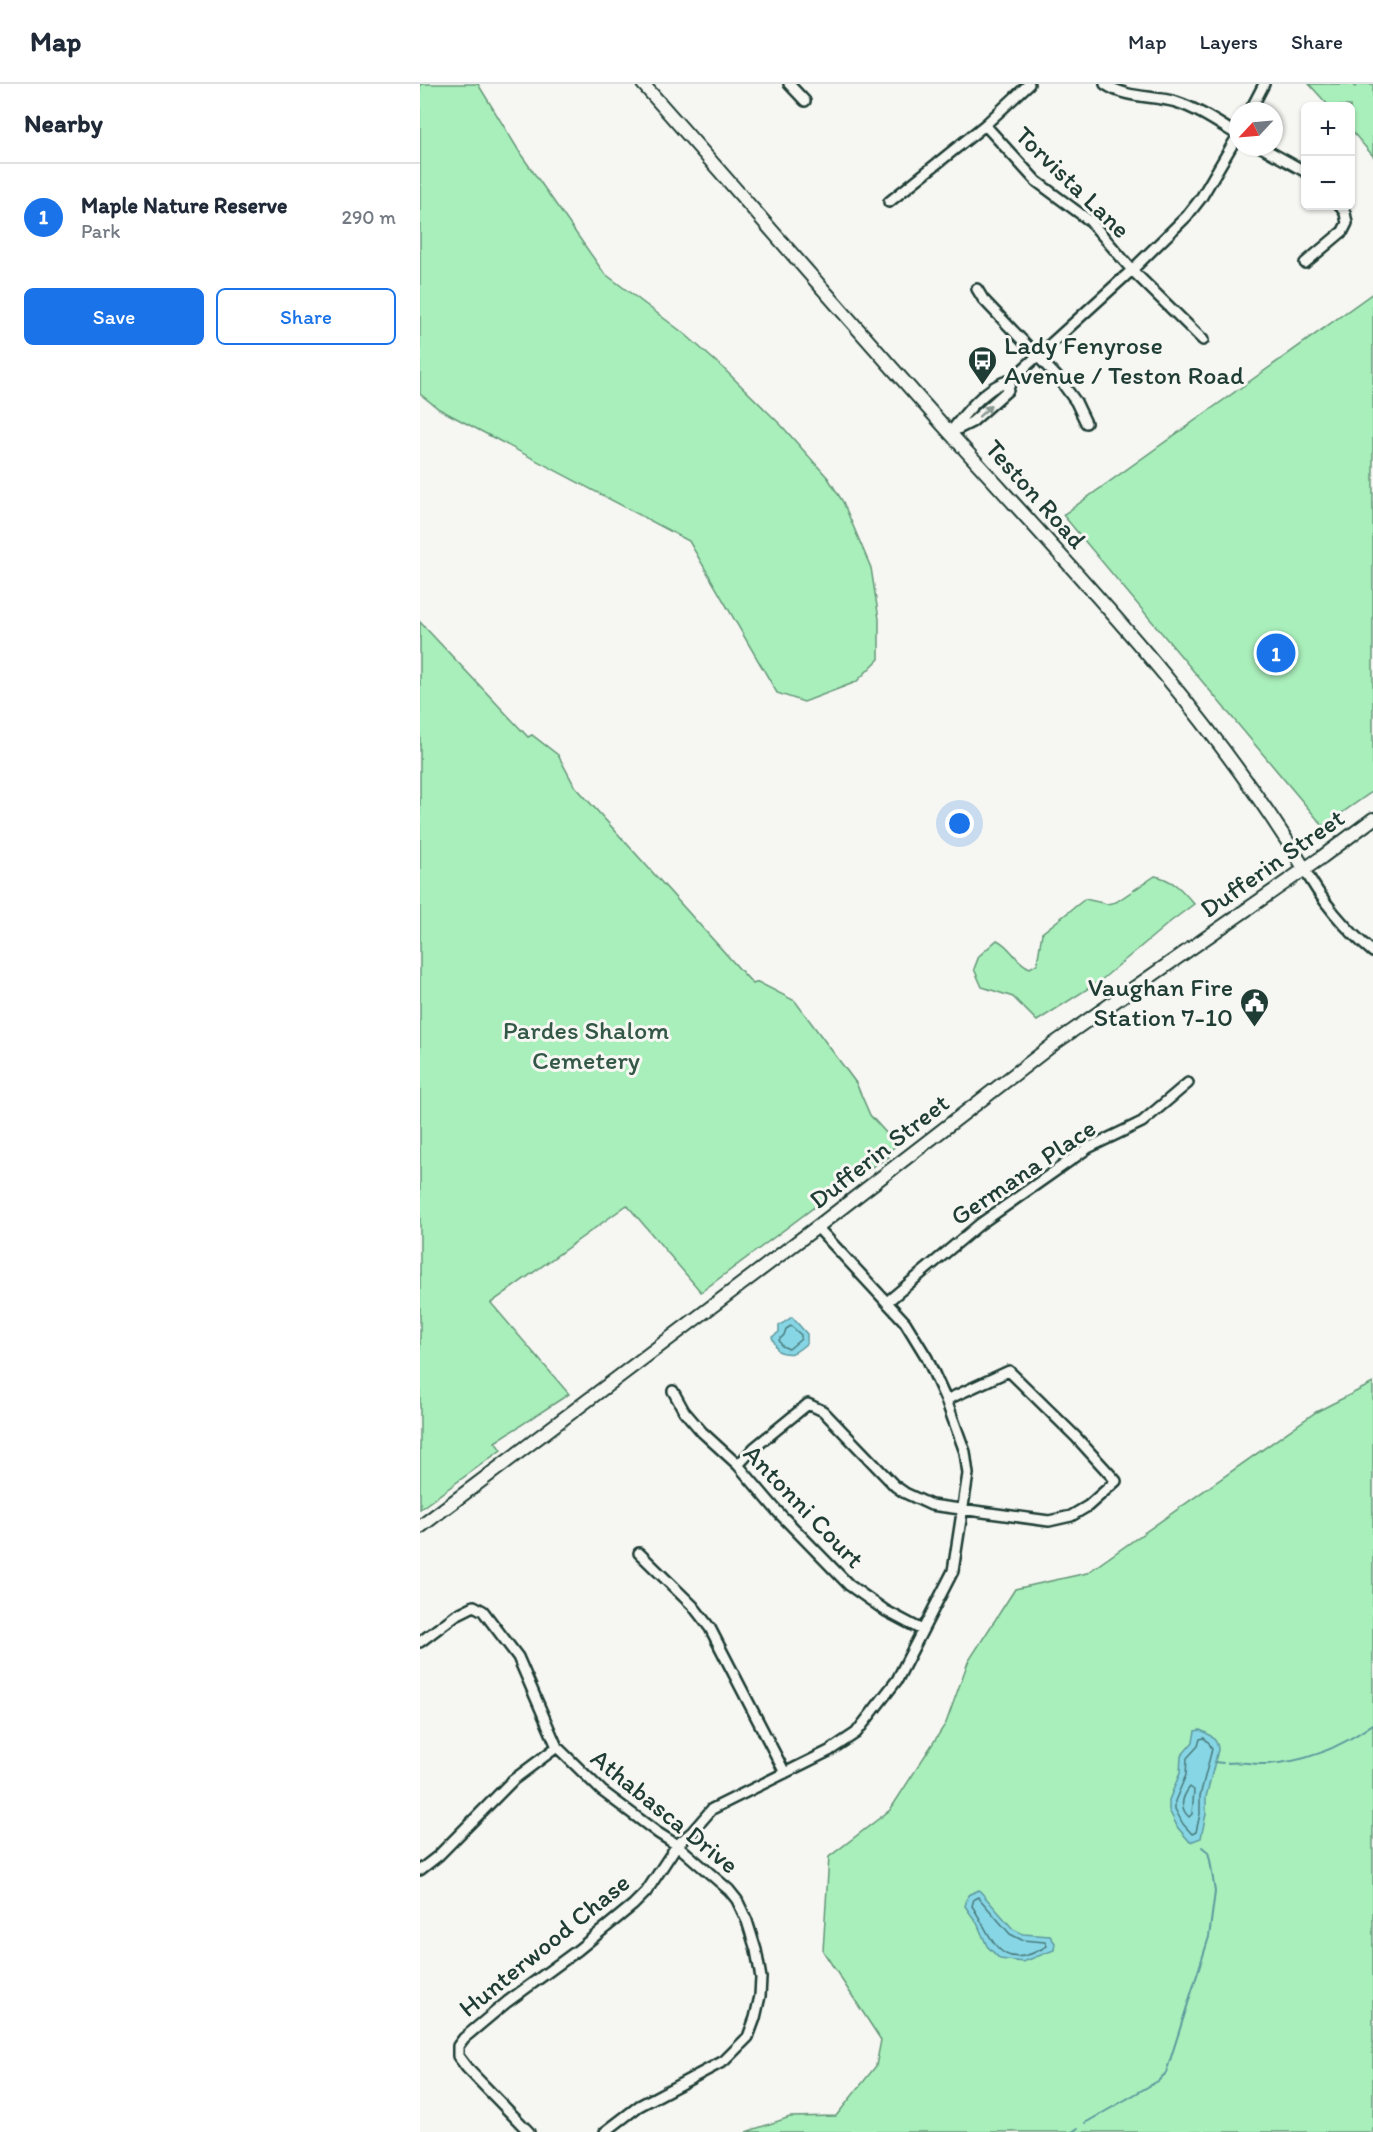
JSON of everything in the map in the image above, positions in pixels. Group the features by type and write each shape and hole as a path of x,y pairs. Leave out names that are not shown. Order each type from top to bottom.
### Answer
{"main road":[{"name":"Teston Road","path":"643,84 1177,688 1227,755 1304,868"},
{"name":"Dufferin Street","path":"420,1527 817,1227 1055,1043 1373,819"}],"street":[{"path":"789,84 805,101"},
{"path":"889,202 985,125 1029,84"},
{"path":"1105,84 1136,96 1177,102 1229,130"},
{"path":"1255,102 1264,84"},
{"name":"Torvista Lane","path":"985,125 1036,181 1090,221 1132,270 1203,340"},
{"path":"950,433 964,414 1000,383 1011,380 1132,270 1187,216 1201,198 1229,150"},
{"path":"1277,156 1301,170"},
{"path":"1305,263 1343,231 1347,223 1343,210"},
{"path":"977,289 983,299 1068,389 1086,423"},
{"name":"Teston Road","path":"1304,868 1313,886 1329,906 1373,952"},
{"name":"Germana Place","path":"887,1302 980,1224 1088,1148 1142,1122 1188,1083"},
{"name":"Hunterwood Chase","path":"529,2132 458,2056 458,2046 464,2038 633,1905 646,1892 678,1845 712,1809 846,1741 856,1733 897,1680 953,1570 968,1474 965,1452 946,1400 927,1358 905,1322 817,1227"},
{"path":"738,1465 754,1448 808,1404 823,1411 895,1486 931,1505 1049,1521 1071,1516 1088,1506 1116,1481 1076,1437 1009,1371 946,1400"},
{"name":"Antonni Court","path":"673,1391 684,1411 702,1432 738,1465 778,1512 849,1586 886,1611 922,1630"},
{"path":"639,1553 693,1606 710,1628 785,1773"},
{"name":"Athabasca Drive","path":"420,1642 465,1609 474,1606 483,1611 518,1657 557,1747 602,1791 658,1833 678,1845 729,1890 737,1900 747,1921 756,1950 761,1978 760,1996 748,2037 724,2061 639,2106 605,2132"},
{"path":"420,1870 438,1856 513,1780 557,1747"}],"green space":[{"path":"420,84 478,84 522,156 604,273 686,335 723,368 781,425 828,478 843,502 871,568 879,619 879,659 856,682 804,702 777,693 689,541 439,409 420,394"},
{"path":"1309,84 1351,84 1355,87 1358,84 1373,84 1373,156 1355,135 1355,102 1325,102"},
{"path":"1373,293 1373,791 1323,826 1063,515"},
{"name":"Pardes Shalom Cemetery","path":"420,622 528,737 532,735 558,755 574,785 753,984 758,982 795,1001 856,1083 870,1115 897,1145 887,1153 889,1157 856,1176 701,1292 627,1205 491,1303 569,1394 495,1442 501,1450 420,1509"},
{"path":"1155,876 1173,883 1194,904 1100,981 1037,1021 1013,997 982,987 974,969 979,956 997,940 1030,968 1037,964 1042,933 1085,899 1107,904 1116,902"},
{"path":"1373,1383 1373,2132 746,2132 790,2117 836,2116 876,2066 881,2040 823,1951 829,1857 890,1810 946,1723 968,1662 1015,1589 1087,1573 1316,1412"}],"water":[{"path":"792,1317 807,1334 807,1343 794,1353 787,1354 778,1351 772,1337 779,1332 779,1326"},
{"path":"1200,1730 1213,1738 1218,1750 1206,1797 1206,1814 1201,1838 1190,1842 1178,1828 1169,1810 1169,1800 1180,1773 1181,1756 1193,1742 1195,1731"},
{"path":"979,1890 1013,1929 1023,1934 1050,1936 1055,1943 1054,1950 1023,1962 1000,1959 987,1946 977,1923 965,1906 968,1895"}],"waterway":[{"path":"1228,1763 1265,1764 1294,1761 1348,1740 1373,1724"},
{"path":"1214,1762 1223,1763"},
{"path":"1085,2123 1158,2081 1166,2073 1209,1937 1215,1892 1208,1852 1202,1847"},
{"path":"1072,2132 1078,2128"}],"place":[{"name":"Lady Fenyrose Avenue / Teston Road","path":"983,386"},
{"name":"Maple Nature Reserve","path":"1276,653"},
{"name":"Vaughan Fire Station 7-10","path":"1254,1028"}]}
